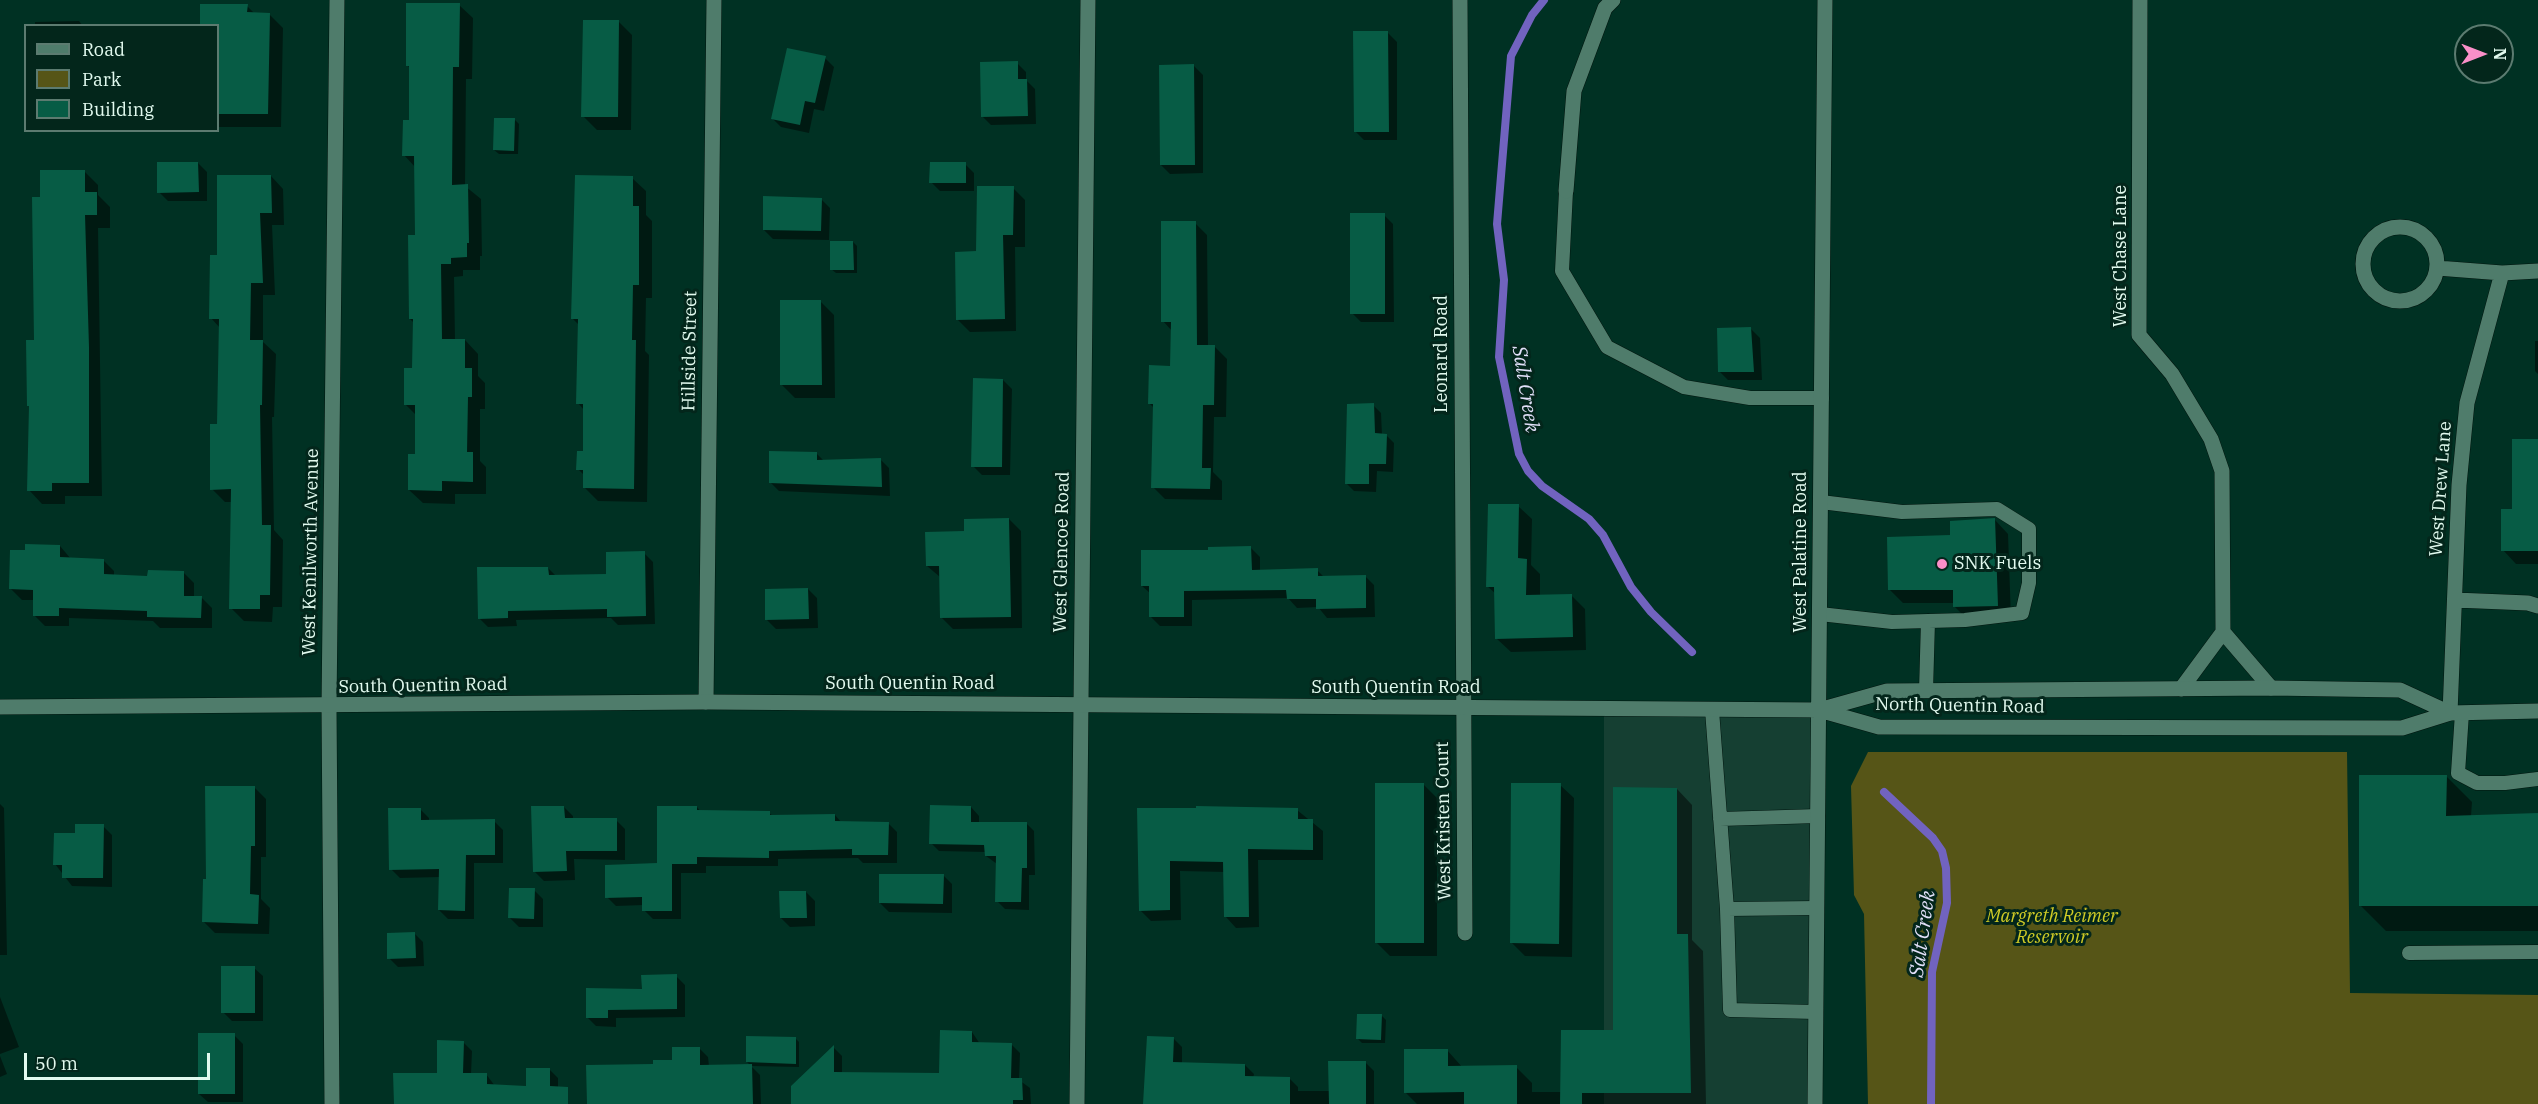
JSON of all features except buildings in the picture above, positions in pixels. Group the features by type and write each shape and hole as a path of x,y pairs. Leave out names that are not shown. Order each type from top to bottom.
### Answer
{"street":[{"name":"West Kenilworth Avenue","path":"332,1104 329,706 337,0"},
{"name":"Hillside Street","path":"706,702 714,0"},
{"name":"West Glencoe Road","path":"1077,1104 1088,0"},
{"name":"Leonard Road","path":"1460,0 1463,708"},
{"path":"1566,191 1574,91 1605,8 1613,0"},
{"name":"West Palatine Road","path":"1815,1104 1826,0"},
{"name":"West Chase Lane","path":"2140,0 2139,335 2172,374 2211,439 2222,471 2223,632"},
{"path":"2407,227 2426,237 2433,247 2437,268 2431,286 2423,294 2411,300 2398,302 2378,295 2368,284 2363,260 2366,248 2377,235 2386,229 2407,227"},
{"path":"2437,268 2502,273 2538,271"},
{"name":"West Drew Lane","path":"2456,713 2455,600 2459,485 2467,403 2502,273"},
{"path":"2455,600 2528,603 2538,606"},
{"path":"2181,689 2223,632 2271,688"},
{"name":"North Quentin Road","path":"1819,710 1887,691 2271,688 2400,690 2456,713"},
{"name":"South Quentin Road","path":"0,707 706,702 1819,710"},
{"name":"West Kristen Court","path":"1463,708 1465,933"},
{"name":"North Quentin Road","path":"1819,710 1879,727 2403,728 2456,713 2538,711"}],"lane":[{"path":"1566,191 1562,271 1607,347 1684,387 1750,398 1822,398"},
{"path":"1820,614 1892,622 1965,620 2022,613 2029,583 2029,529 1997,509 1902,512 1821,502"},
{"path":"1926,691 1928,621"},
{"path":"1712,710 1727,909 1730,1010 1816,1012"},
{"path":"2456,713 2458,773 2476,783 2505,783 2538,779"},
{"path":"1720,819 1818,816"},
{"path":"1727,909 1817,908"},
{"path":"2409,953 2538,952"}],"shaded area":[{"path":"1604,709 1819,710 1815,1104 1604,1104"}],"green space":[{"name":"Margreth Reimer Reservoir","path":"1868,752 2347,752 2350,993 2538,995 2538,1104 1868,1104 1864,914 1854,895 1851,786"}],"waterway":[{"name":"Salt Creek","path":"1544,0 1532,15 1511,56 1497,224 1504,280 1499,357 1519,454 1528,471 1542,486 1589,519 1603,535 1631,587 1651,612 1692,652"},
{"name":"Salt Creek","path":"1884,792 1933,838 1942,851 1946,868 1947,903 1932,972 1931,1104"}],"place":[{"name":"SNK Fuels","path":"1942,564"}]}
